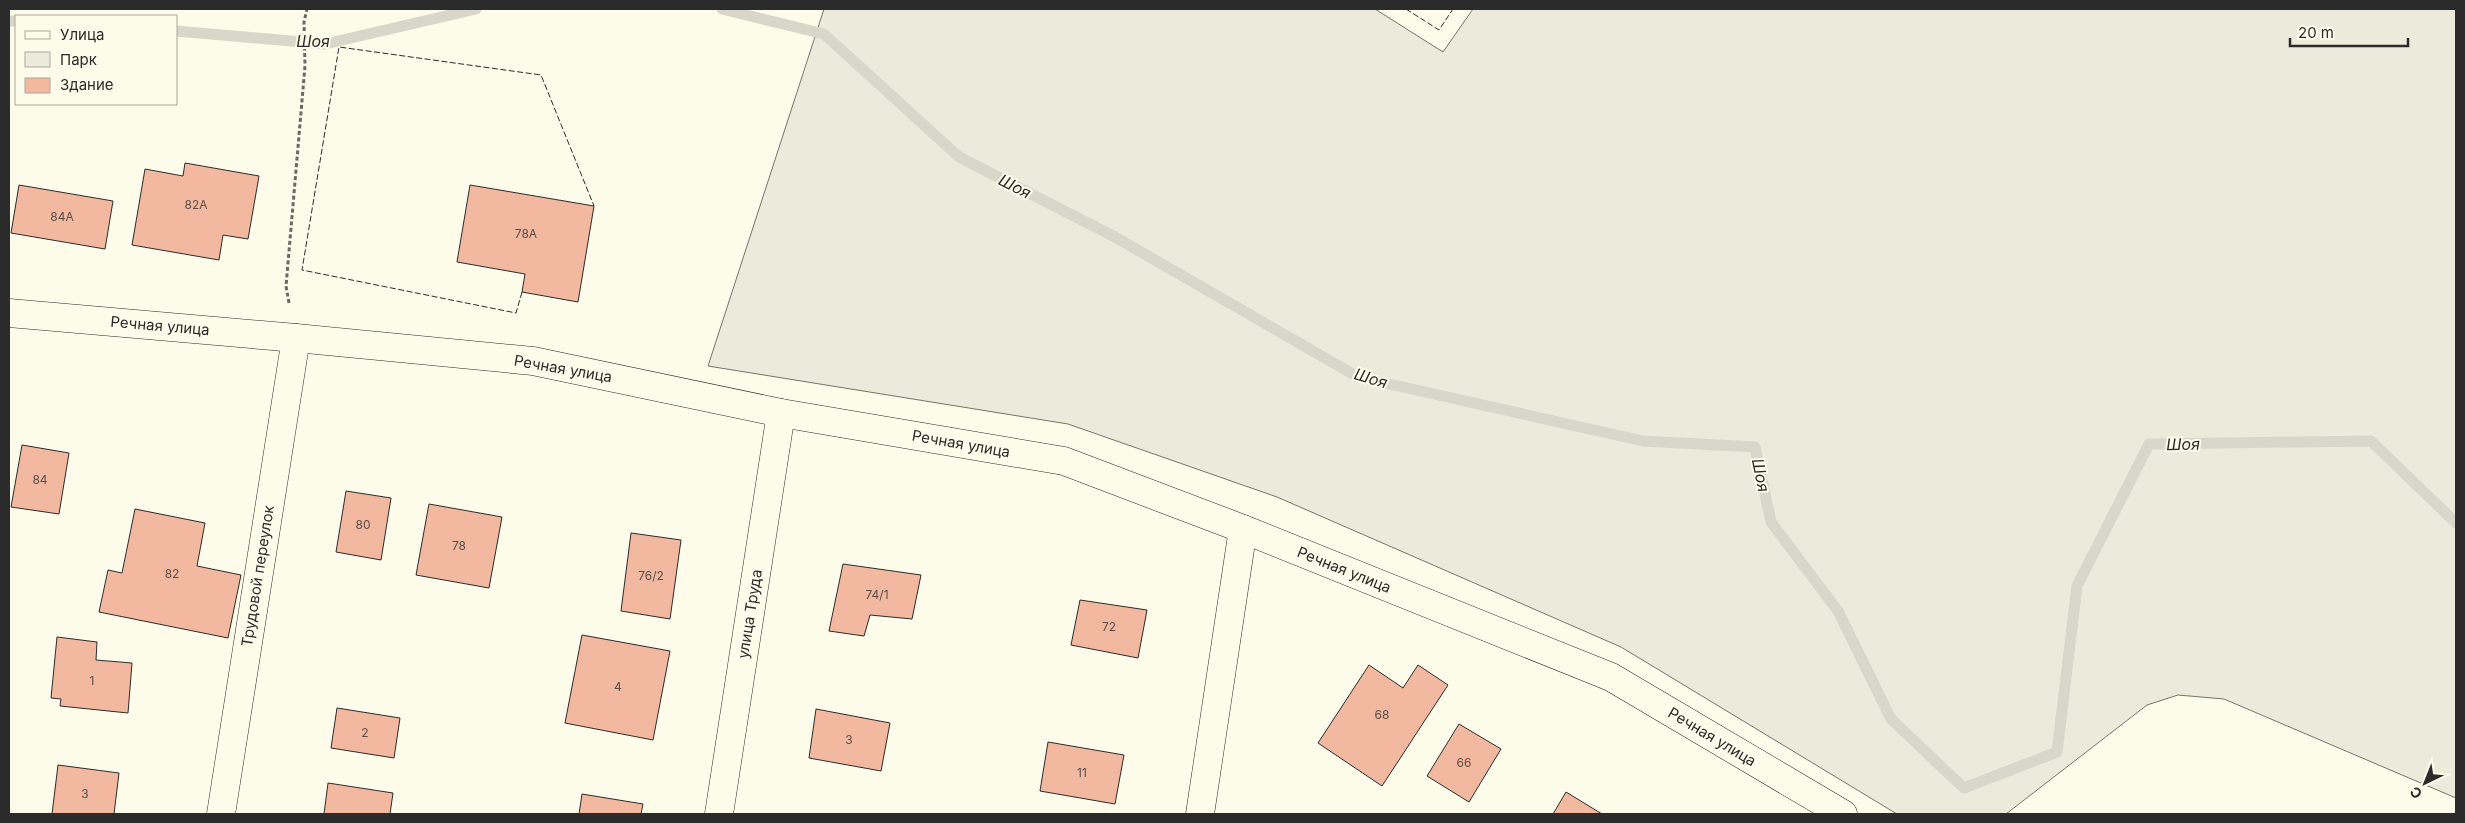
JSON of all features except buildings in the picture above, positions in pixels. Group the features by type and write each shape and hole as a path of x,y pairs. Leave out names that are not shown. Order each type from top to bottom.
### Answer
{"street":[{"name":"Речная улица","path":"9,313 296,338 533,362 782,413 1064,461 1243,529 1611,676 1843,814"},
{"name":"Трудовой переулок","path":"221,814 296,338"},
{"name":"улица Труда","path":"718,814 782,413"},
{"path":"1200,814 1243,529"}],"path":[{"path":"296,338 286,286 305,66 304,22 307,9"}],"green space":[{"path":"824,9 1375,9 1443,52 1473,9 2456,9 2456,798 2224,699 2178,695 2147,705 2006,814 1897,814 1621,647 1277,497 1068,424 708,366"}],"waterway":[{"name":"Шоя","path":"178,31 325,44 476,9"},
{"name":"Шоя","path":"722,9 824,34 959,157 1115,237 1358,377 1643,441 1755,447 1771,522 1838,611 1891,719 1964,788 2057,752 2077,586 2149,444 2371,441 2456,523"},
{"name":"Шоя","path":"9,21 15,21"}],"fence":[{"path":"1406,9 1439,30 1453,9"},
{"path":"522,292 516,313 302,270 339,47 541,75 594,206"}]}
